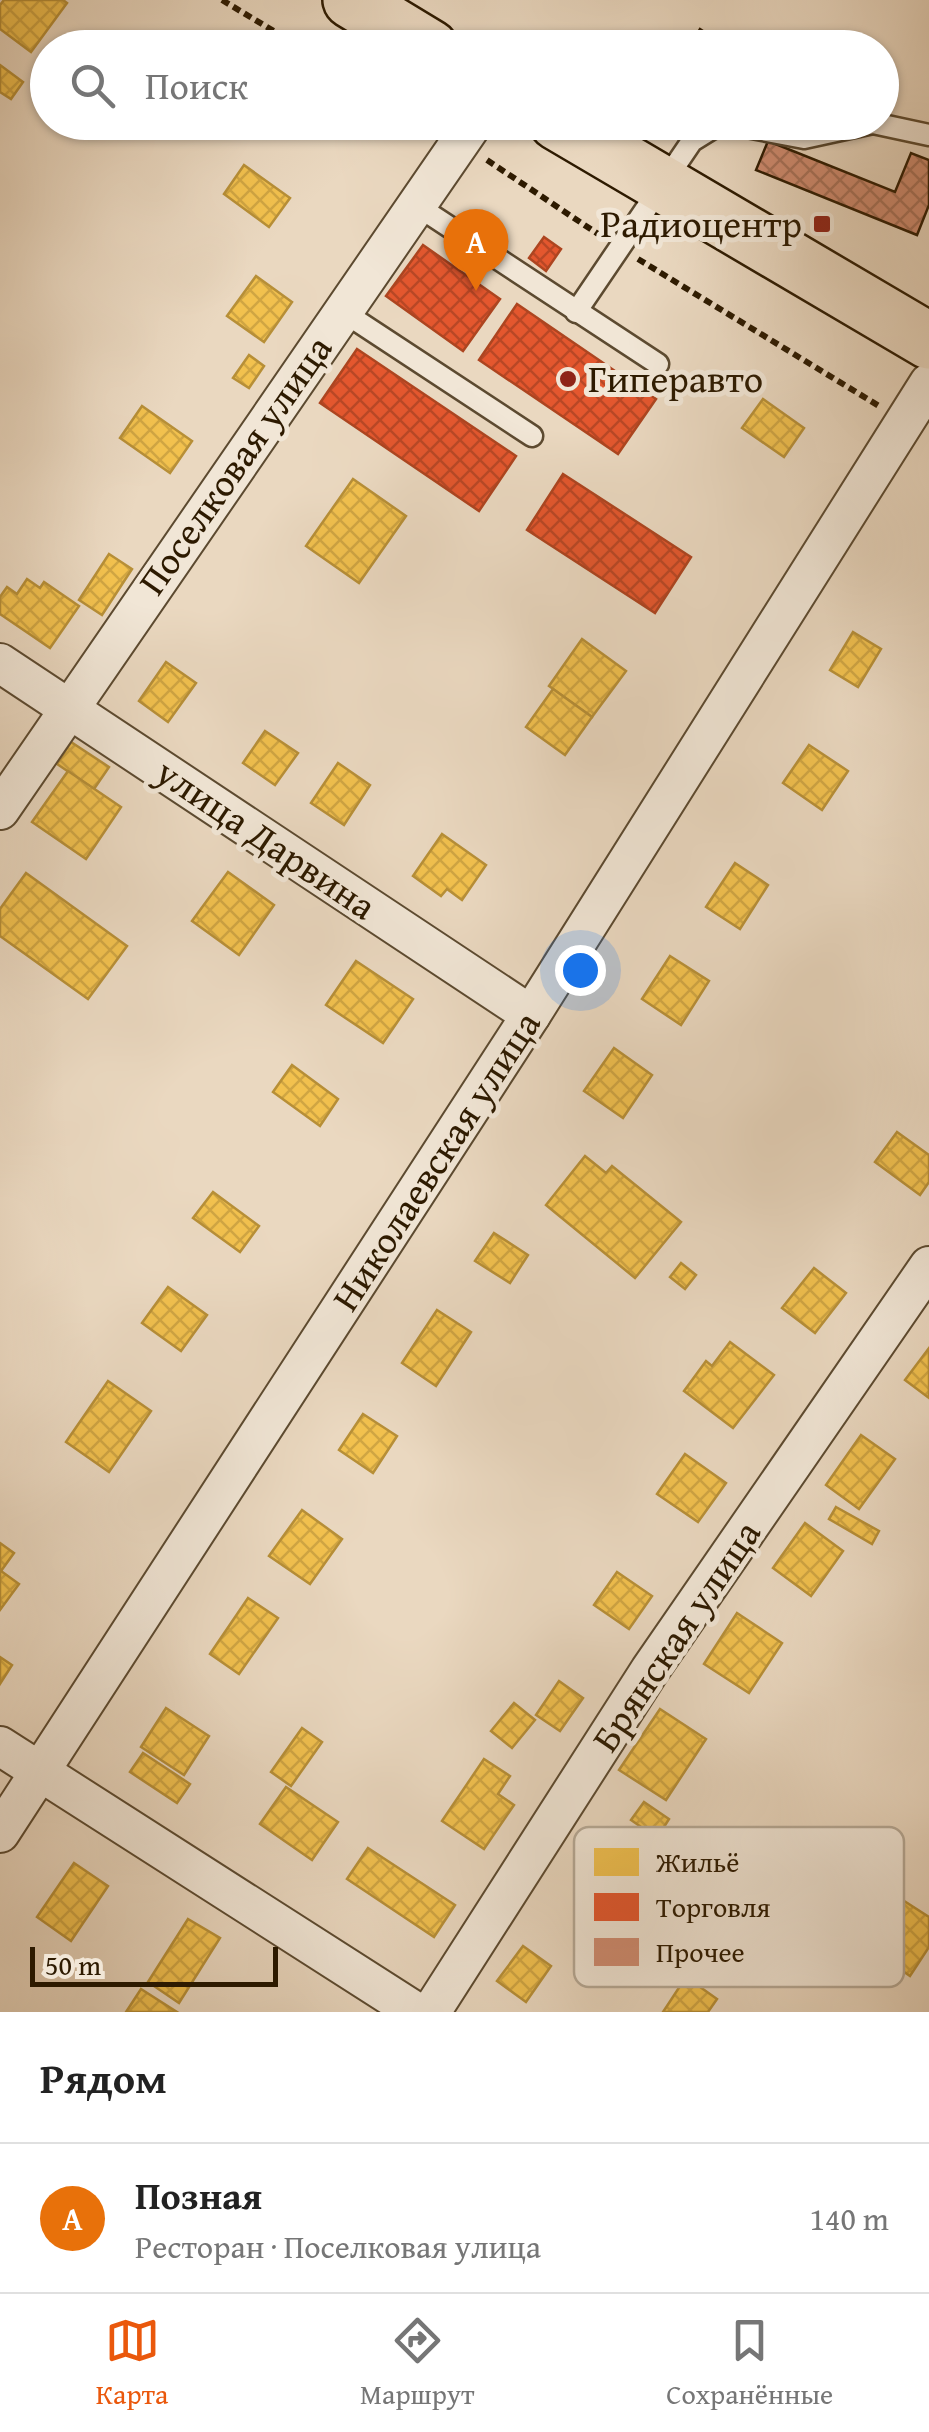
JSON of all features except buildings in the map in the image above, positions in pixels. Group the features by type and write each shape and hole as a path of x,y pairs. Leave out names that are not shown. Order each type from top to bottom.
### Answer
{"highway":[{"path":"350,0 400,30"},
{"path":"643,140 686,149 929,341"}],"street":[{"name":"Поселковая улица","path":"0,810 461,140"},
{"name":"Николаевская улица","path":"0,1833 532,1015 929,383"},
{"name":"улица Дарвина","path":"0,664 532,1015"},
{"name":"Брянская улица","path":"432,2012 650,1670 929,1266"},
{"path":"0,1746 416,2012"}],"lane":[{"path":"899,129 929,135"},
{"path":"576,312 686,149"},
{"path":"416,205 658,364"},
{"path":"342,310 532,436"}],"path":[{"path":"222,0 272,30"},
{"path":"478,140 620,248 905,422"}],"place":[{"name":"Радиоцентр","path":"822,224"},
{"name":"Позная","path":"476,291"},
{"name":"Гиперавто","path":"568,379"}]}
